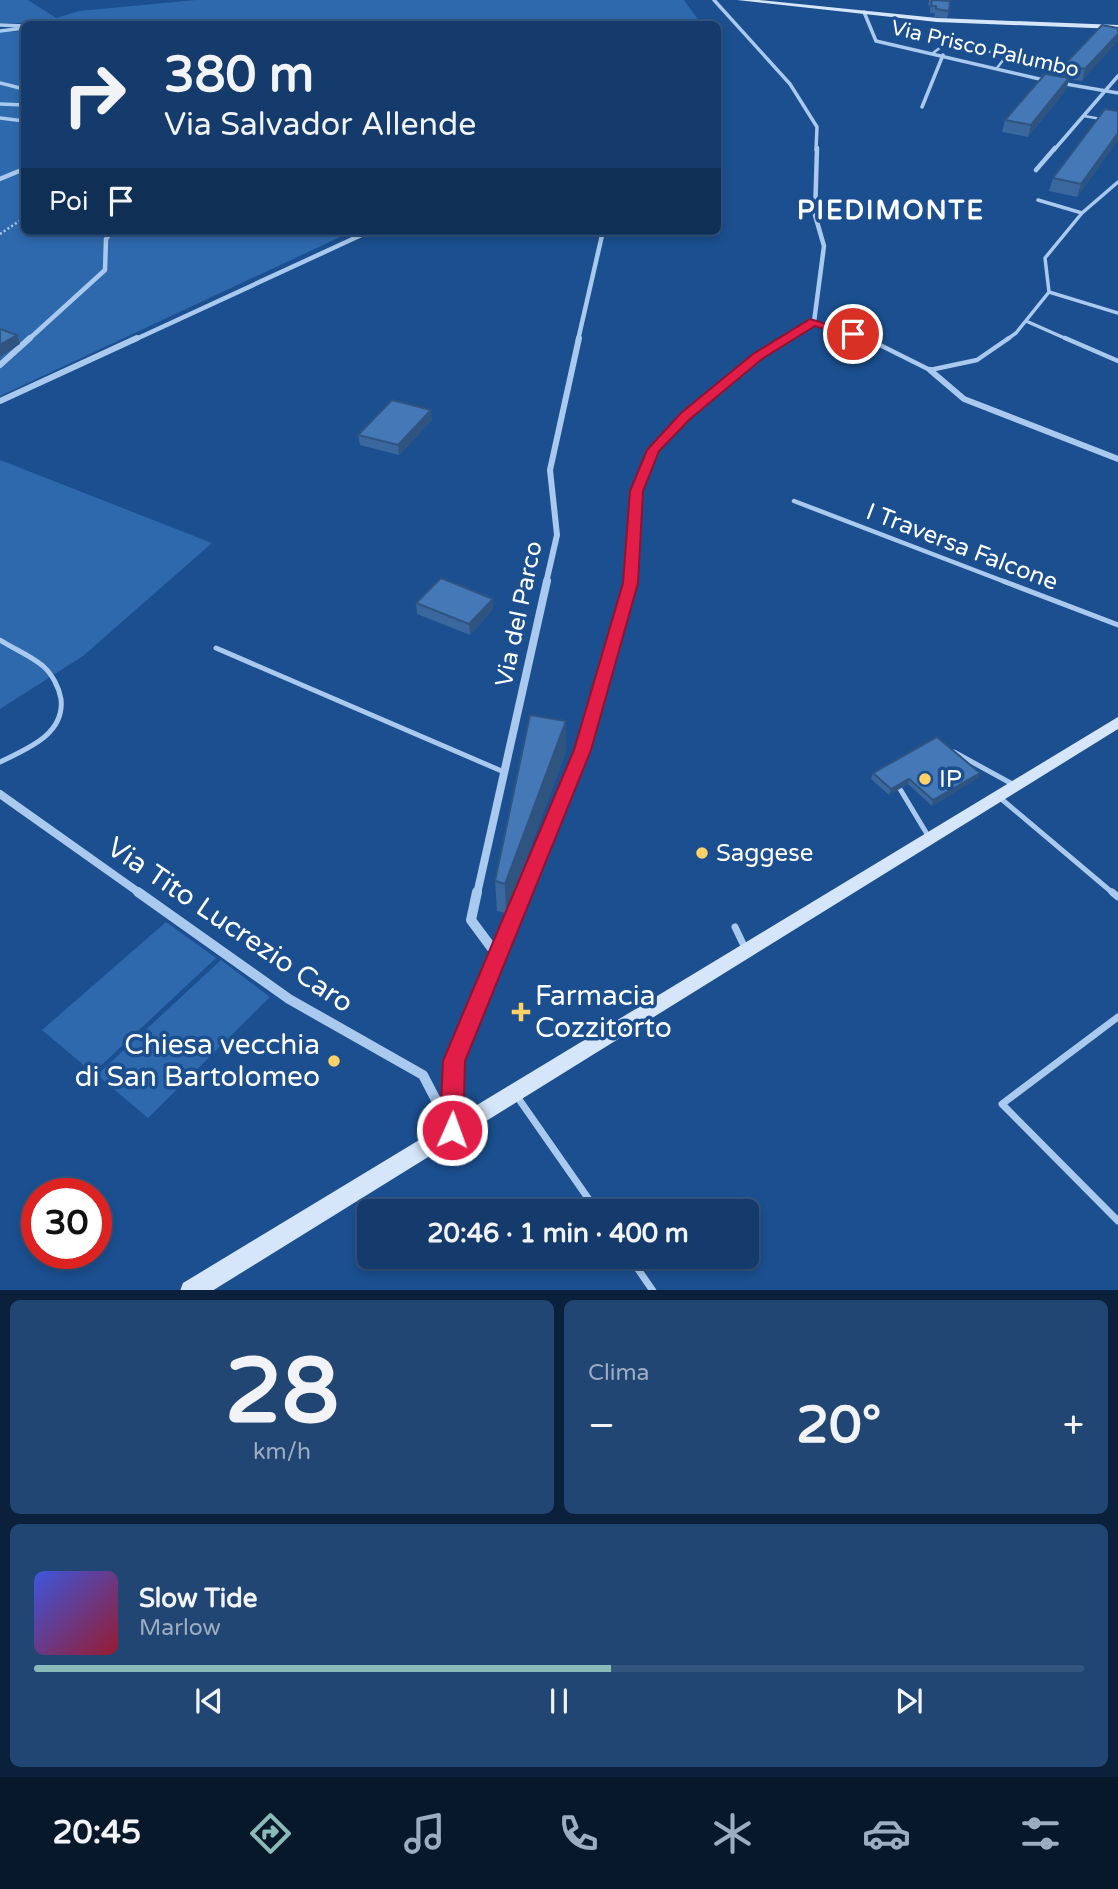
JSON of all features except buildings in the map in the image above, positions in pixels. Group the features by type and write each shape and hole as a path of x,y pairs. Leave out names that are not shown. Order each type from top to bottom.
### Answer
{"main road":[{"path":"740,0 937,20 1118,27"},
{"path":"191,1290 1118,722"}],"street":[{"path":"452,1130 454,1061 582,750 631,583 636,491 653,450 686,416 758,357 814,322 824,246 815,215 817,127 790,84 714,0"},
{"name":"Via Prisco Palumbo","path":"864,12 876,41 1118,93"},
{"path":"0,25 21,27"},
{"path":"0,31 21,28"},
{"path":"922,107 943,55"},
{"path":"1036,170 1118,76"},
{"path":"0,83 21,88"},
{"path":"0,104 21,105"},
{"path":"0,118 21,121"},
{"path":"0,179 21,170"},
{"path":"0,365 105,270 106,239 109,235"},
{"path":"0,401 361,235"},
{"name":"Via del Parco","path":"497,955 471,920 557,535 550,470 552,456 602,235"},
{"path":"930,370 964,399 1118,459"},
{"name":"Via Tito Lucrezio Caro","path":"0,794 289,999 423,1075 452,1130"}],"lane":[{"path":"933,53 945,44 1007,55 997,68"},
{"path":"1084,116 1107,121"},
{"path":"814,322 873,341 930,370 977,360 1016,333 1049,292 1045,258 1082,213 1118,182"},
{"path":"1038,200 1082,213"},
{"path":"1049,292 1118,313"},
{"path":"1026,321 1118,361"},
{"name":"I Traversa Falcone","path":"794,501 1118,625"},
{"path":"0,640 46,669 58,689 63,706 57,724 46,736 0,762"},
{"path":"216,648 504,772"},
{"path":"951,751 1016,786"},
{"path":"897,784 930,839"},
{"path":"999,797 1118,897"},
{"path":"735,927 746,950"},
{"path":"1118,1017 1002,1104 1118,1221"},
{"path":"514,1093 589,1199"},
{"path":"638,1269 653,1290"}],"path":[{"path":"0,234 21,220"}],"shaded area":[{"path":"0,0 28,0 56,18 79,11 196,0 684,0 699,21 21,21 0,23"},
{"path":"21,31 21,235 344,235 0,396 0,32"},
{"path":"0,460 212,543 83,656 0,709"},
{"path":"166,922 216,958 93,1073 42,1030"},
{"path":"221,960 270,997 148,1118 97,1075"}],"place":[{"name":"IP","path":"925,779"},
{"name":"Saggese","path":"702,853"},
{"name":"Farmacia Cozzitorto","path":"521,1012"},
{"name":"Chiesa vecchia di San Bartolomeo","path":"334,1061"}],"district":[{"name":"PIEDIMONTE","path":"891,210"}],"route":[{"path":"452,1130 454,1061 582,750 631,583 636,491 653,450 686,416 758,357 814,322 853,334"}]}
